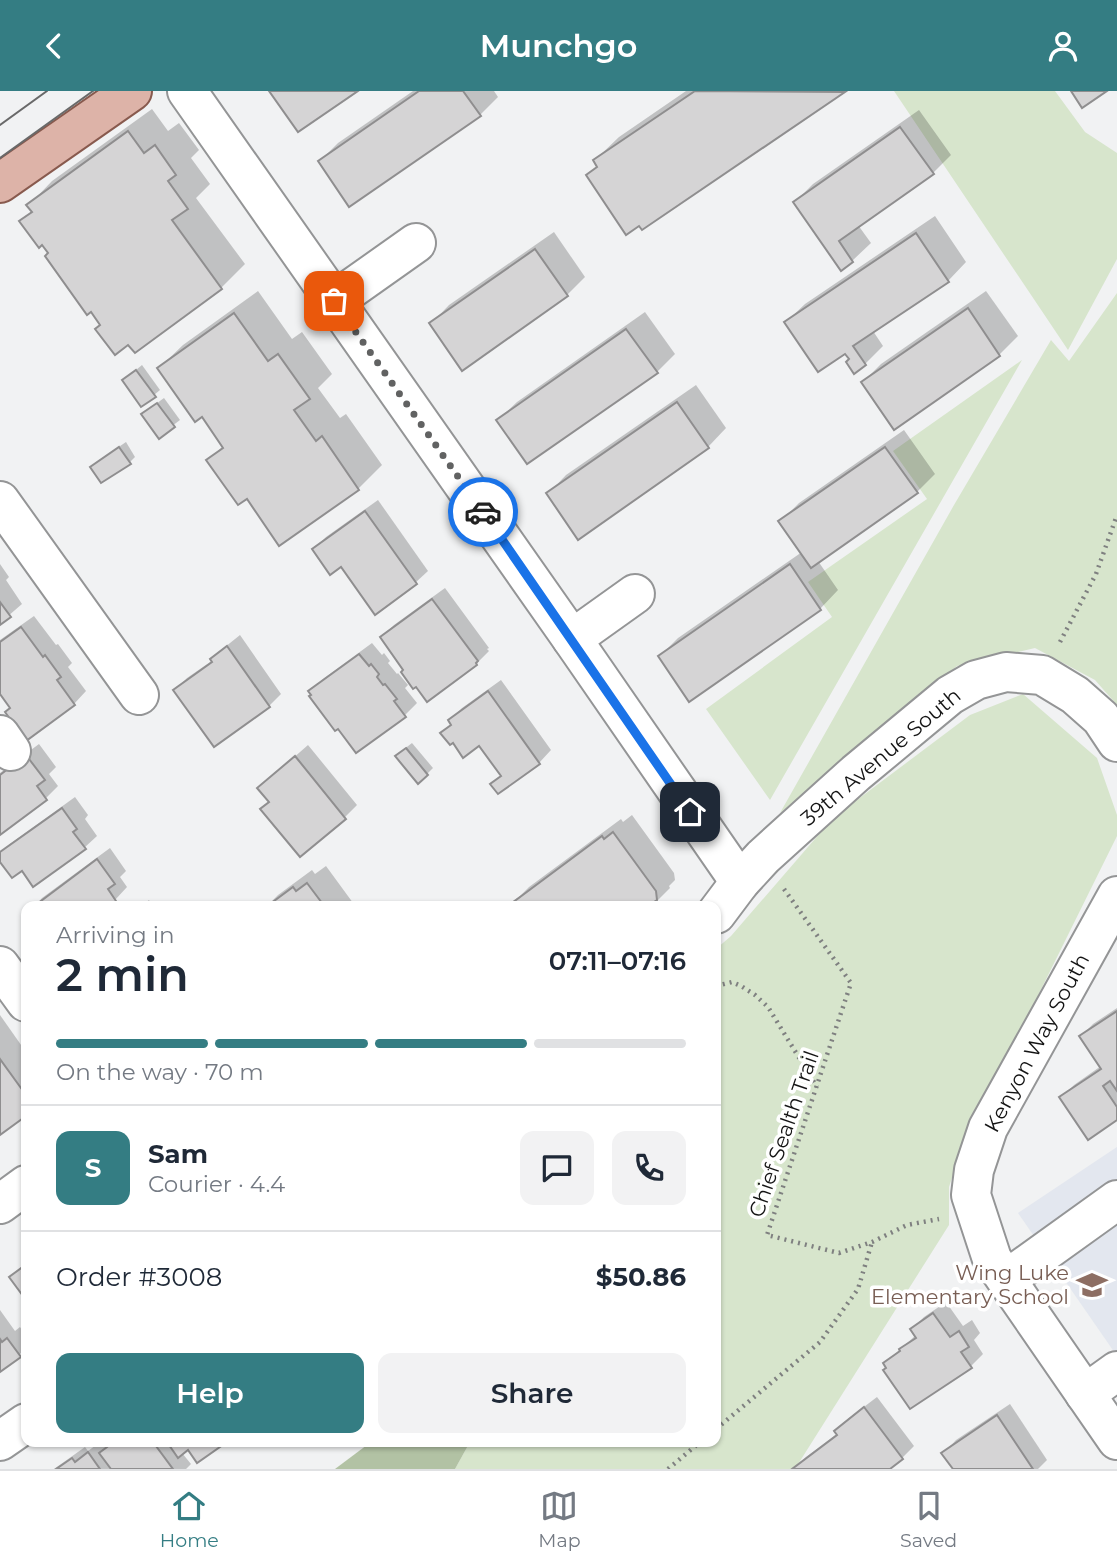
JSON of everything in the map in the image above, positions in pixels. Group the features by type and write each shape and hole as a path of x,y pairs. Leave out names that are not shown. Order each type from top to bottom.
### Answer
{"main road":[{"path":"0,183 132,91"}],"street":[{"path":"187,91 740,882"},
{"path":"334,301 416,243"},
{"path":"0,501 139,695"},
{"path":"572,639 635,594"},
{"name":"39th Avenue South","path":"721,907 763,857 856,772 950,695 976,680 1006,672 1042,675"},
{"path":"1042,675 1074,695 1101,718 1117,742"},
{"name":"Kenyon Way South","path":"958,1206 988,1128 1117,896"},
{"path":"0,966 21,995"},
{"path":"0,1205 21,1189"},
{"path":"1007,1279 1117,1200"},
{"path":"958,1206 1117,1440"},
{"path":"1085,1394 1117,1371"},
{"path":"0,1441 21,1426"}],"path":[{"path":"1042,675 1096,574 1117,515"},
{"name":"Chief Sealth Trail","path":"777,879 851,983 767,1235 839,1253 872,1242"},
{"path":"721,985 732,982 741,986 768,1007 817,1088"},
{"path":"721,1425 820,1342 858,1289 872,1242 907,1225 958,1206"},
{"path":"668,1469 694,1447"}],"shaded area":[{"name":"Wing Luke Elementary School","path":"1117,1147 1117,1356 1018,1213"}],"green space":[{"path":"894,91 1055,91 1085,132 1117,153 1117,259 1068,350"},
{"path":"1117,293 1117,705 1095,680 1035,648 957,666 780,813 954,505 1051,340 1069,361"},
{"path":"1022,360 770,800 706,709 832,617 808,582 927,499 893,451"},
{"path":"1023,694 1097,758 1117,815 1117,836 960,1153 949,1187 949,1225 795,1469 455,1469 467,1447 721,1447 721,945 833,818 970,715"},
{"path":"364,1447 467,1447 455,1469 335,1469"}],"building":[{"path":"269,91 358,91 298,132"},
{"path":"419,91 463,91 481,116 349,207 318,161"},
{"path":"695,91 845,92 642,230 639,226 626,235 586,175 597,167 593,160"},
{"path":"1071,91 1107,91 1082,108"},
{"path":"900,127 934,174 839,241 853,262 841,271 793,202"},
{"path":"128,131 144,153 155,145 176,175 168,181 188,209 172,220 222,289 135,353 128,345 115,355 95,329 100,325 91,312 87,315 45,256 48,253 42,245 39,248 19,221 32,212 26,205"},
{"path":"916,233 949,282 853,346 866,365 854,374 846,362 849,359 845,354 818,372 784,322"},
{"path":"535,249 568,296 462,371 429,323"},
{"path":"968,308 1000,356 894,430 861,382"},
{"path":"234,313 268,361 278,354 310,399 294,410 316,441 322,436 359,490 279,546 247,499 238,505 206,460 223,448 202,417 195,422 157,368"},
{"path":"626,329 658,373 527,464 496,420"},
{"path":"136,370 156,397 141,407 122,380"},
{"path":"677,402 709,448 578,540 546,493"},
{"path":"157,403 175,427 159,439 141,414"},
{"path":"119,447 131,464 101,483 90,467"},
{"path":"885,447 918,493 811,568 778,521"},
{"path":"365,511 417,584 375,615 341,567 330,575 312,549"},
{"path":"790,564 821,610 689,702 658,656"},
{"path":"432,599 478,661 477,665 427,702 416,687 413,689 380,637"},
{"path":"0,602 11,617 0,625"},
{"path":"21,627 61,677 57,680 75,705 26,741 5,712 10,708 0,694 0,642"},
{"path":"227,646 270,707 214,747 173,690 212,662 210,659"},
{"path":"359,654 379,674 377,677 397,699 394,701 406,717 356,753 338,729 335,731 308,691"},
{"path":"488,691 540,764 498,794 490,784 501,776 479,746 463,758 453,743 450,745 440,733 451,725 448,720"},
{"path":"406,748 428,775 418,784 395,756"},
{"path":"26,755 45,780 37,786 47,800 0,835 0,775"},
{"path":"295,756 346,819 300,857 260,809 269,802 257,788"},
{"path":"62,808 77,829 73,832 86,849 33,887 22,871 12,878 0,862 0,852"},
{"path":"613,832 656,891 657,900 515,901 602,836 604,839"},
{"path":"97,859 115,884 108,889 116,901 41,901"},
{"path":"307,883 320,901 274,901 293,887 296,891"},
{"path":"1117,1011 1117,1091 1110,1081 1103,1086 1117,1107 1117,1120 1088,1140 1059,1097 1101,1069 1079,1036"},
{"path":"0,1059 21,1088 21,1120 0,1135"},
{"path":"21,1268 21,1293 9,1277"},
{"path":"933,1313 950,1337 959,1331 969,1347 961,1352 972,1368 910,1409 883,1370 886,1368 883,1363 916,1338 910,1329"},
{"path":"7,1338 21,1357 0,1372 0,1339 2,1342"},
{"path":"864,1407 903,1459 890,1469 792,1469 837,1435 834,1431"},
{"path":"997,1415 1033,1469 953,1469 941,1453"},
{"path":"107,1447 157,1447 173,1469 111,1469 99,1453"},
{"path":"170,1447 220,1447 197,1463 188,1450 178,1458"},
{"path":"88,1452 100,1469 56,1469 72,1458 75,1462"}],"tram line":[{"path":"0,125 47,91"},
{"path":"0,158 93,91"}],"way so far":[{"path":"334,301 483,512"}],"place":[{"name":"Wing Luke Elementary School","path":"1092,1285"}],"route":[{"path":"483,512 690,812"}]}
